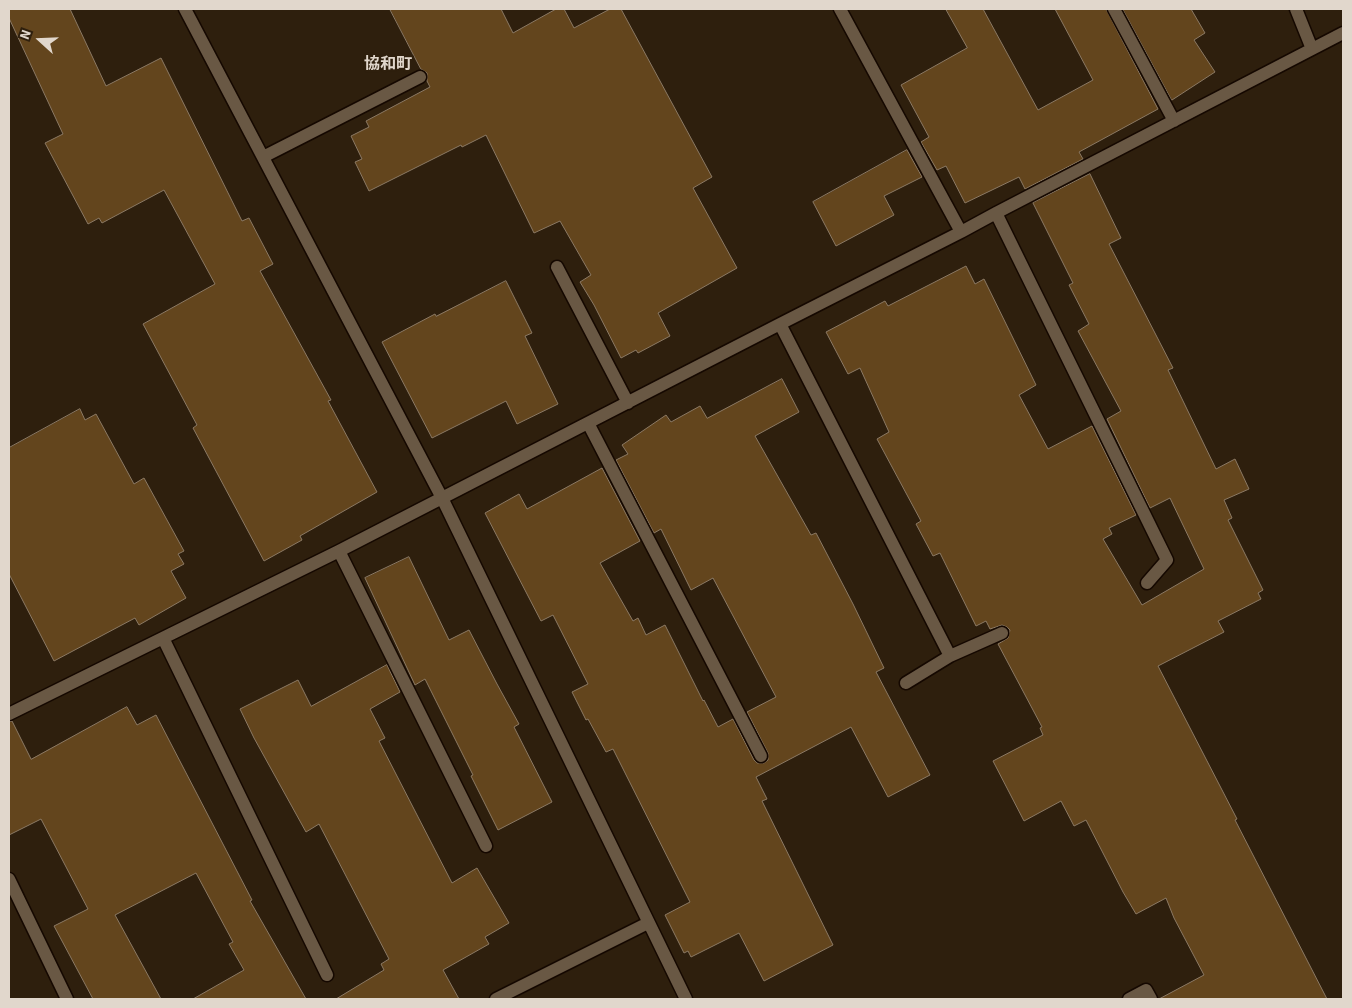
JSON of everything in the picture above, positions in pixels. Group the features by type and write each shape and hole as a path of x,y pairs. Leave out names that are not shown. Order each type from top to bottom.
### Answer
{"street":[{"path":"185,9 442,498 686,999"},
{"path":"840,9 961,232"},
{"path":"1114,9 1174,121"},
{"path":"1296,9 1312,49"},
{"path":"10,709 163,638 339,551 961,232 1343,33"},
{"path":"263,157 420,77"},
{"path":"996,213 1166,560 1147,583"},
{"path":"557,267 628,402"},
{"path":"780,324 950,656"},
{"path":"588,423 761,756"},
{"path":"339,551 486,846"},
{"path":"906,683 950,656 1002,633"},
{"path":"163,638 327,975"},
{"path":"9,878 67,999"},
{"path":"496,999 648,924"},
{"path":"1129,999 1146,990 1151,999"}],"building":[{"path":"9,9 70,9 106,86 161,58 242,221 249,218 273,264 260,271 331,400 328,401 377,492 300,536 302,540 264,561 193,428 197,425 143,324 215,284 164,190 102,223 99,218 88,224 45,143 63,134 9,18"},
{"path":"390,9 501,9 513,33 556,9 564,9 574,28 610,9 621,9 712,177 693,188 737,268 658,313 670,336 638,353 636,350 621,358 580,282 591,275 560,221 534,233 486,135 462,147 461,145 369,191 355,162 362,159 351,136 369,127 366,121 430,87 427,81 427,73 421,69"},
{"path":"946,9 983,9 1038,110 1093,80 1055,9 1106,9 1158,109 1079,152 1083,159 1025,189 1019,177 965,203 946,166 937,170 921,142 929,137 901,85 967,48"},
{"path":"1123,9 1191,9 1205,33 1194,40 1215,72 1172,100"},
{"path":"907,150 922,177 884,196 894,215 836,246 813,202"},
{"path":"1090,174 1121,238 1109,244 1173,368 1168,370 1216,469 1235,459 1249,489 1224,500 1232,518 1228,520 1263,590 1258,593 1261,599 1218,621 1224,632 1158,666 1327,999 1159,999 1204,975 1174,918 1166,898 1136,914 1086,820 1074,826 1061,801 1024,821 993,761 1043,735 1040,728 1042,727 998,644 1008,638 1010,630 1002,625 990,629 986,621 976,626 940,553 933,556 916,524 921,521 877,439 889,432 860,368 848,374 826,332 885,301 888,306 966,266 975,284 984,279 1036,385 1019,395 1048,449 1092,426 1136,515 1109,528 1112,534 1103,539 1142,605 1204,569 1170,498 1150,508 1107,419 1121,411 1078,331 1089,324 1069,285 1073,283 1033,203"},
{"path":"506,281 532,333 525,336 558,404 517,424 506,401 432,438 382,342 435,314 436,316"},
{"path":"782,379 799,412 755,436 811,535 816,533 853,604 884,668 876,672 930,775 888,797 851,727 756,777 767,799 762,801 833,945 764,981 739,933 691,957 688,951 684,953 665,915 690,902 613,749 606,752 588,719 586,720 572,692 588,684 553,615 541,621 485,513 519,494 527,509 602,468 640,541 600,563 633,621 638,618 646,635 665,625 718,727 733,719 754,760 757,763 764,763 768,760 768,753 747,712 776,697 713,578 691,590 661,529 654,533 616,460 628,454 622,445 666,415 671,422 700,406 707,418"},
{"path":"80,409 85,420 96,414 134,484 144,478 184,551 178,554 184,564 171,571 186,598 139,625 135,618 54,661 9,574 9,448"},
{"path":"409,557 449,640 469,630 519,724 514,727 552,802 498,830 425,679 415,685 365,578"},
{"path":"387,665 400,692 370,709 385,738 379,741 452,883 477,868 509,923 485,937 489,944 443,970 459,999 336,999 384,970 381,964 389,959 319,824 306,832 240,709 298,680 311,706"},
{"path":"127,707 137,725 156,715 252,900 250,901 306,999 193,999 244,970 229,944 233,942 196,873 115,915 161,999 93,999 54,926 88,909 41,819 9,835 9,722 12,721 31,759"}],"district":[{"name":"協和町","path":"388,65"}]}
